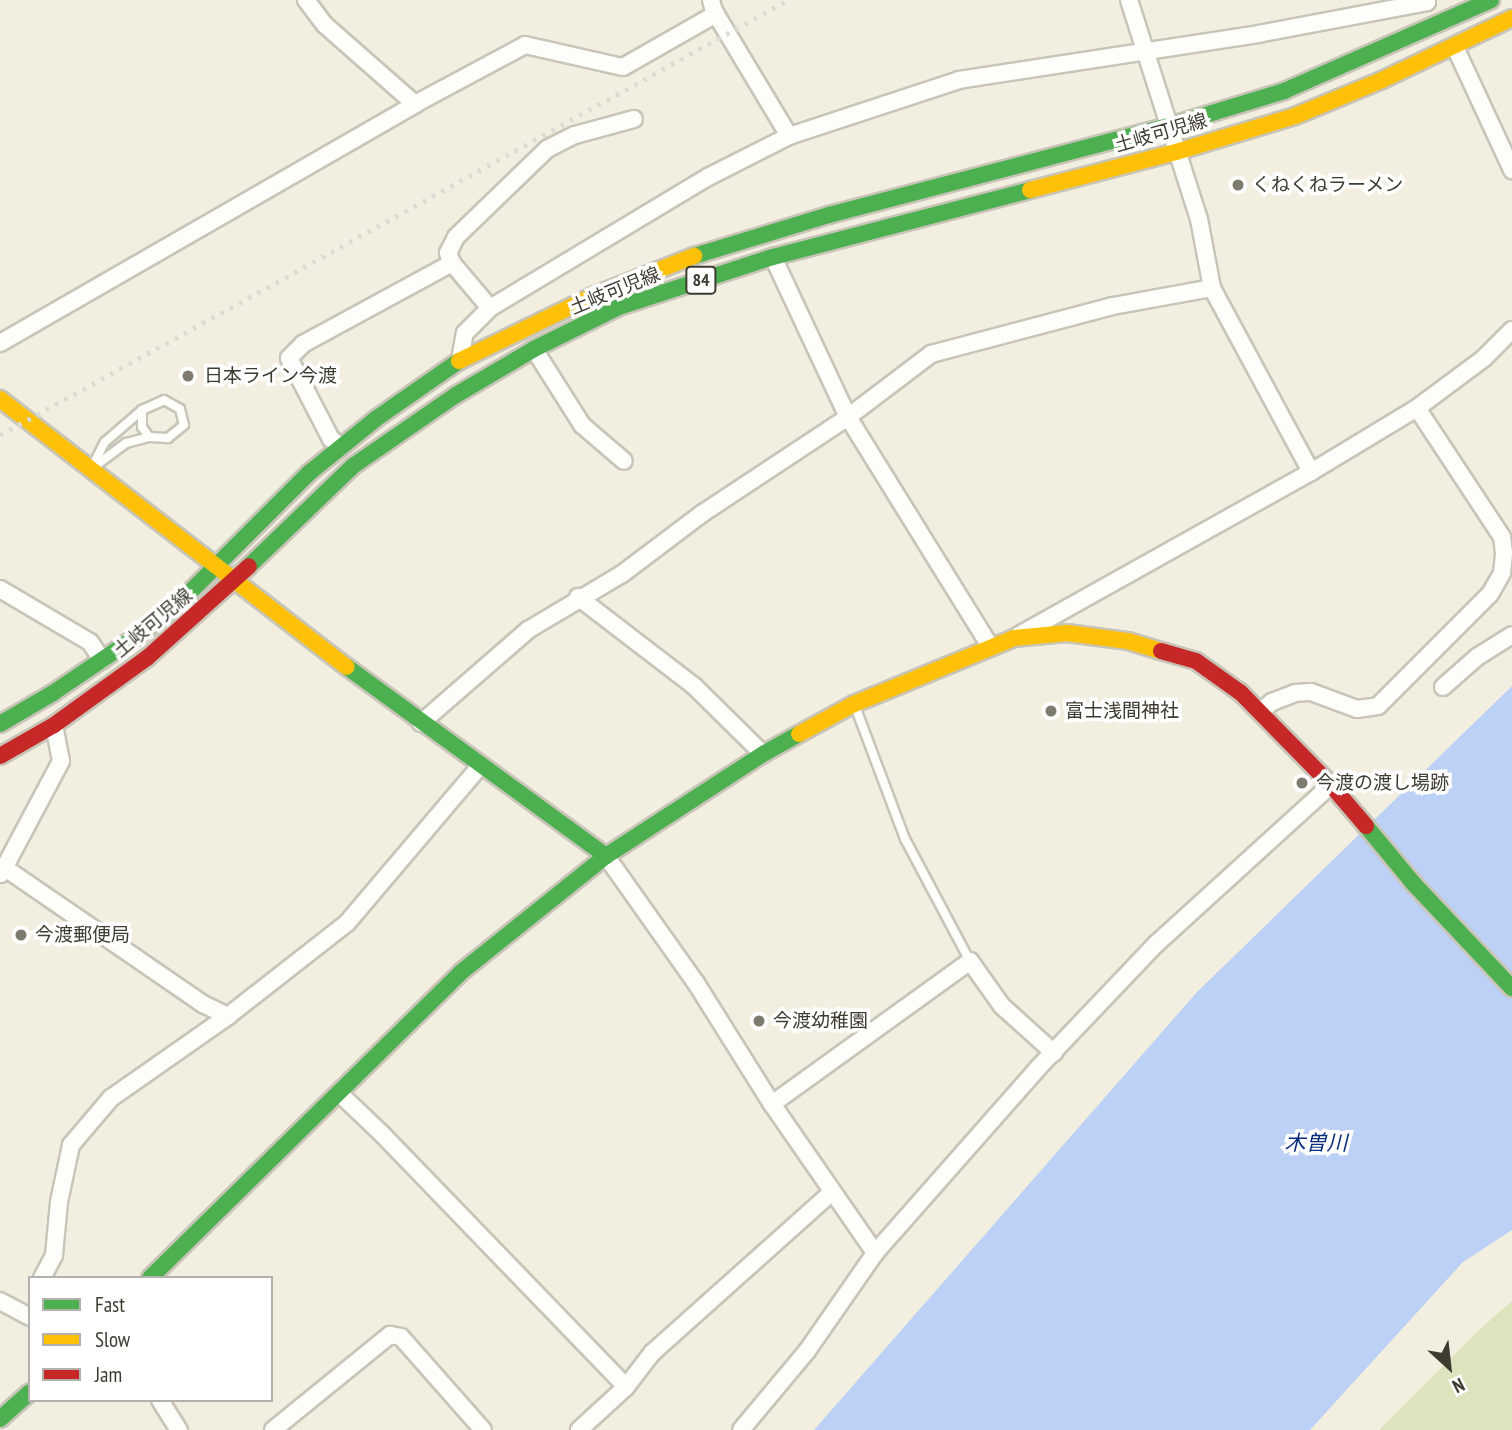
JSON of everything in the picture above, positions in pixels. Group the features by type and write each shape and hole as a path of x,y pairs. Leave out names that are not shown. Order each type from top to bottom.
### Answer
{"main road":[{"name":"土岐可児線","path":"0,724 102,660 179,603 245,534 341,447 460,360 593,296 683,259 828,215 1170,126 1284,91 1483,2"},
{"name":"土岐可児線","path":"0,756 54,725 147,658 233,582 353,466 456,395 534,349 619,307 773,257 1176,152 1295,116 1455,47 1512,18"},
{"path":"0,400 233,582 421,723 606,856"},
{"path":"151,1276 460,973 606,856 763,754 854,704 1014,638 1066,633 1128,641 1196,661 1241,693 1331,785 1414,884 1512,988"},
{"path":"0,1419 28,1394"}],"street":[{"path":"306,0 325,25 415,104"},
{"path":"1129,0 1199,219 1212,288 1311,472"},
{"path":"460,360 465,332 490,308 708,177 789,136 959,80 1258,34 1428,1"},
{"path":"0,343 415,104 525,45 623,66 714,7 789,136"},
{"path":"1455,47 1512,170"},
{"path":"490,308 452,263 448,253 456,237 547,149 575,135 634,119"},
{"path":"773,257 848,417 990,646"},
{"path":"341,447 331,439 289,358 303,344 452,263"},
{"path":"421,723 528,630 578,597 622,574 703,513 848,417 931,354 1112,306 1212,288"},
{"path":"1014,638 1311,472 1417,408 1483,358 1512,330"},
{"path":"534,349 582,425 624,461"},
{"path":"1260,712 1272,702 1295,693 1311,692 1357,709 1378,706 1490,594 1502,573 1502,537 1417,408"},
{"path":"0,589 90,642 102,660"},
{"path":"578,597 694,686 763,754"},
{"path":"1443,687 1476,657 1512,635"},
{"path":"54,725 61,761 3,872 170,983 228,1016"},
{"path":"43,1276 54,1255 59,1202 71,1145 111,1098 228,1016 347,923 480,766"},
{"path":"741,1430 807,1351 875,1253 1054,1053 1155,945 1331,785"},
{"path":"606,856 696,983 772,1104 875,1253"},
{"path":"772,1104 970,961 1002,1006 1054,1053"},
{"path":"339,1093 383,1134 626,1387"},
{"path":"579,1430 626,1387 652,1353 832,1192"},
{"path":"0,1301 28,1310"},
{"path":"274,1430 390,1335 401,1337 483,1430"},
{"path":"161,1402 179,1430"}],"lane":[{"path":"164,400 180,409 184,425 167,438 149,438 127,443 91,469 105,442 142,410 164,400"},
{"path":"142,410 142,427 149,438"},
{"path":"854,704 905,839 970,961"}],"green space":[{"path":"1512,1301 1512,1430 1379,1430 1479,1330"}],"water":[{"name":"木曽川","path":"1512,686 1512,1230 1463,1262 1310,1430 814,1430 1197,992"}],"railway":[{"path":"0,435 788,0"}],"traffic: fast":[{"path":"694,256 829,215 1169,126 1284,91 1491,0"},
{"path":"249,566 353,466 456,395 534,349 619,307 773,257 1030,190"},
{"path":"0,724 53,693 140,634 179,603 309,473 377,418 459,361"},
{"path":"347,667 606,856"},
{"path":"152,1276 460,973 606,856 763,754 799,734"},
{"path":"1366,826 1414,884 1512,988"},
{"path":"0,1419 28,1394"}],"traffic: slow":[{"path":"1030,190 1176,152 1295,116 1382,80 1512,18"},
{"path":"459,361 593,296 694,256"},
{"path":"0,399 347,667"},
{"path":"799,734 854,704 1014,638 1067,633 1128,641 1161,651"}],"traffic: jam":[{"path":"0,756 54,725 147,658 249,566"},
{"path":"1161,651 1196,661 1241,693 1331,785 1366,826"}],"place":[{"name":"くねくねラーメン","path":"1238,185"},
{"name":"日本ライン今渡","path":"188,376"},
{"name":"富士浅間神社","path":"1051,711"},
{"name":"今渡の渡し場跡","path":"1302,783"},
{"name":"今渡郵便局","path":"21,935"},
{"name":"今渡幼稚園","path":"759,1021"}]}
